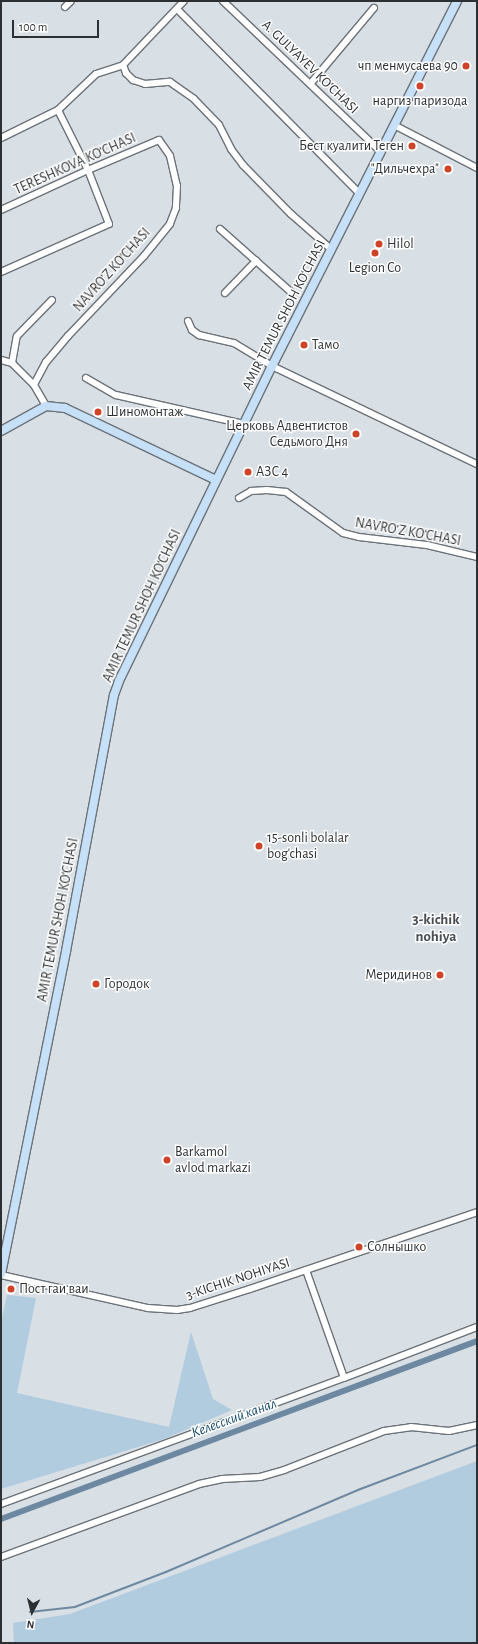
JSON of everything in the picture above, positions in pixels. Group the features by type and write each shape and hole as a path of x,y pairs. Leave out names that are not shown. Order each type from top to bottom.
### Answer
{"main road":[{"name":"AMIR TEMUR SHOH KO‘CHASI","path":"1,1275 69,938 114,695 125,667 272,366 380,151 458,1"},
{"path":"1,431 46,406 60,407 74,411 216,480"}],"street":[{"path":"65,7 71,1"},
{"path":"1,138 58,110 96,74 123,64 184,1"},
{"name":"A. GULYAYEV KO‘CHASI","path":"223,1 311,83 380,151"},
{"path":"311,83 374,8"},
{"path":"177,9 359,193"},
{"path":"123,64 126,73 133,80 145,84 170,82 194,99 219,125 231,149 243,166 291,214 331,249"},
{"path":"1,272 109,224 88,170 58,110"},
{"path":"394,125 477,168"},
{"name":"TERESHKOVA KO‘CHASI","path":"1,210 88,170 159,140"},
{"name":"NAVRO‘Z KO‘CHASI","path":"34,385 46,362 68,336 144,256 170,224 176,208 177,186 170,156 159,140"},
{"path":"220,229 292,293"},
{"path":"225,293 256,261"},
{"path":"12,363 17,336 52,300"},
{"path":"188,321 192,330 199,335 234,343 272,366 477,464"},
{"path":"1,360 12,363 34,385 46,406"},
{"path":"86,378 116,395 244,424"},
{"name":"NAVRO‘Z KO‘CHASI","path":"239,498 252,490 286,492 343,533 359,537 427,545 477,557"},
{"name":"3-KICHIK NOHIYASI","path":"1,1275 148,1308 177,1310 196,1306 477,1212"},
{"path":"306,1270 344,1378"},
{"path":"1,1504 344,1378 477,1327"},
{"path":"1,1557 199,1484 222,1479 260,1477 284,1470 384,1431 411,1427 449,1431 477,1425"}],"shaded area":[{"path":"7,1295 36,1298 17,1393 169,1427 191,1332 213,1399 232,1410 164,1439 1,1489 1,1322"},
{"path":"477,1461 477,1643 14,1643 13,1623 70,1614"}],"waterway":[{"name":"Келесский канал","path":"1,1519 477,1341"},
{"path":"30,1612 75,1607 166,1572 358,1490 477,1445"}],"place":[{"name":"чп менмусаева 90","path":"466,66"},
{"name":"наргиз паризода","path":"420,86"},
{"name":"Бест куалити Теген","path":"412,146"},
{"name":"\"Дильчехра\"","path":"448,169"},
{"name":"Hilol","path":"379,244"},
{"name":"Legion Co","path":"375,253"},
{"name":"Тамо","path":"304,345"},
{"name":"Шиномонтаж","path":"98,412"},
{"name":"Церковь Адвентистов Седьмого Дня","path":"356,434"},
{"name":"АЗС 4","path":"248,472"},
{"name":"15-sonli bolalar bog'chasi","path":"259,846"},
{"name":"Меридинов","path":"440,975"},
{"name":"Городок","path":"96,984"},
{"name":"Barkamol avlod markazi","path":"167,1160"},
{"name":"Солнышко","path":"359,1247"},
{"name":"Пост гаи ваи","path":"11,1289"}],"district":[{"name":"3-kichik nohiya","path":"436,928"}]}
